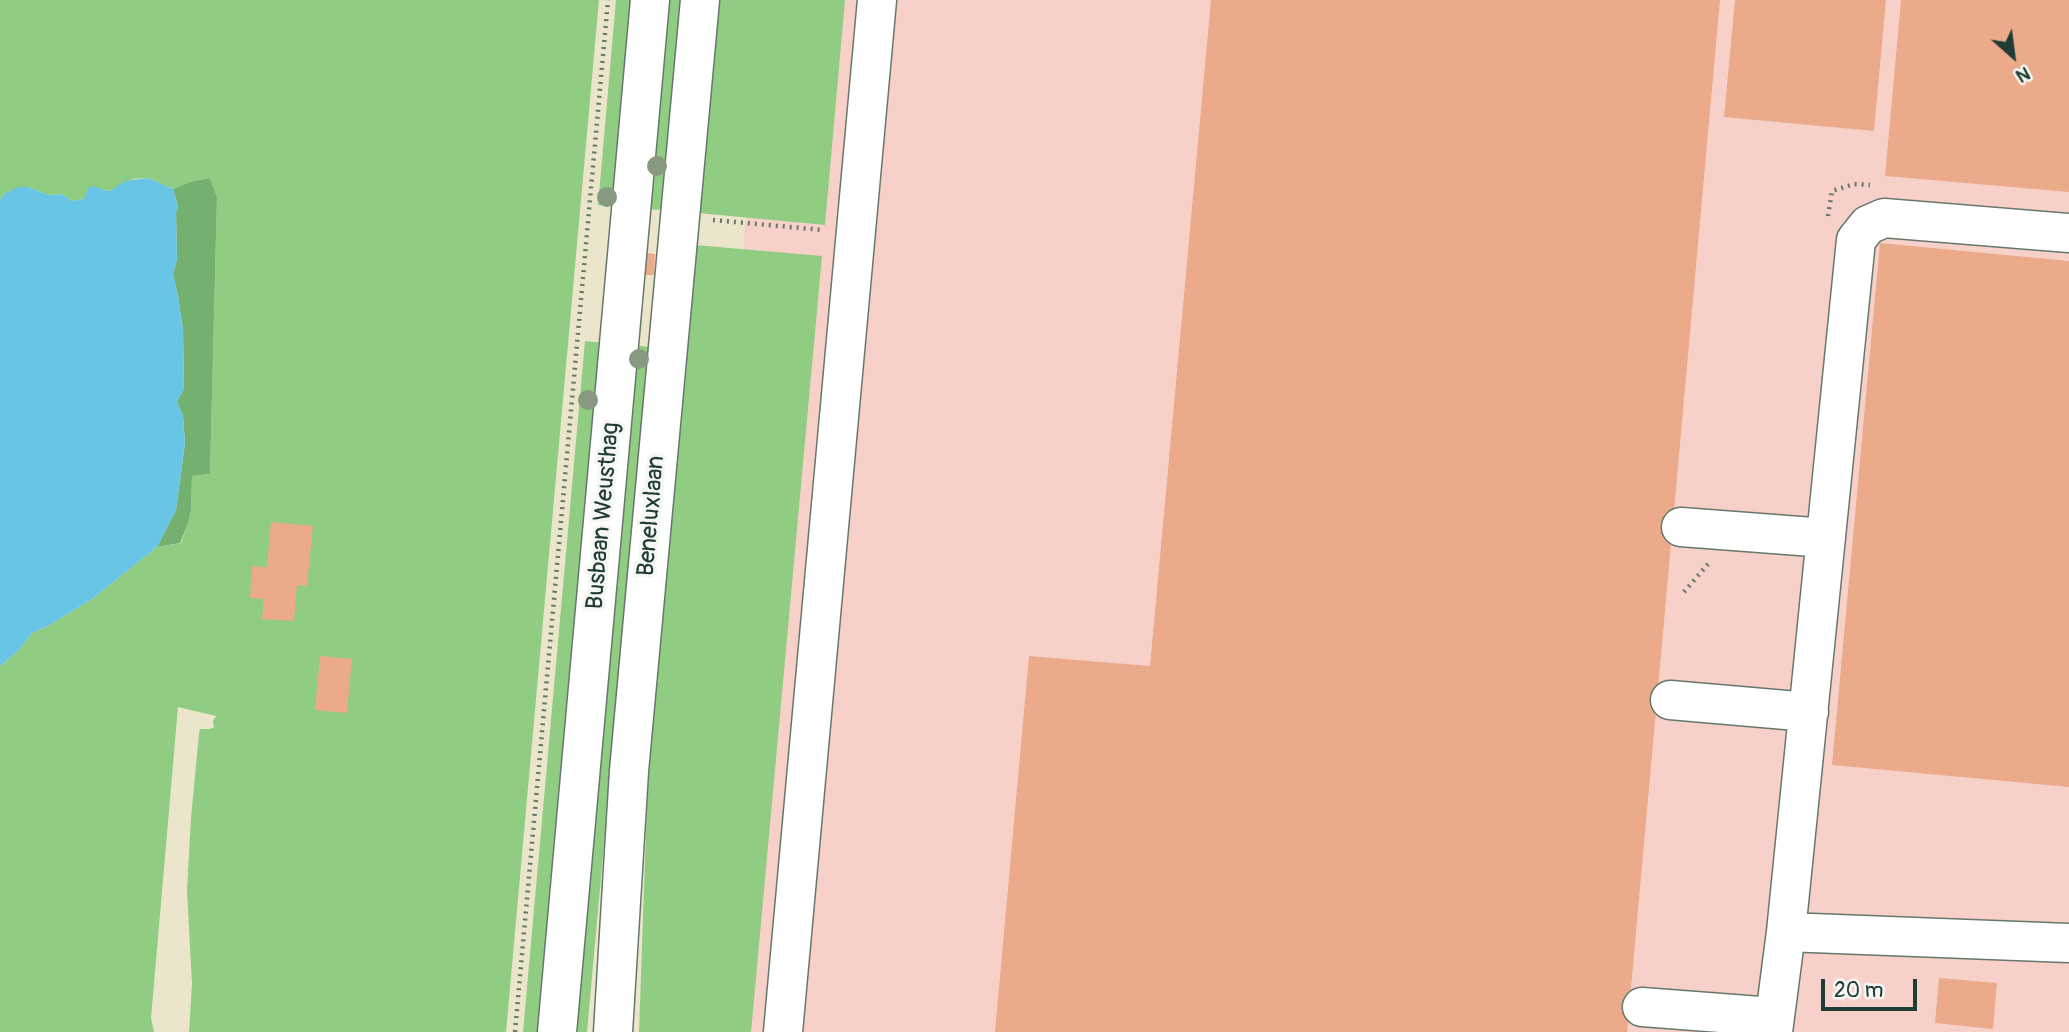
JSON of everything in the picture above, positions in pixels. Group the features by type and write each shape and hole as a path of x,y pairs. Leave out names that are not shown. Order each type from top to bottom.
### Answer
{"street":[{"name":"Busbaan Weusthag","path":"557,1032 650,0"},
{"name":"Beneluxlaan","path":"613,1032 629,771 700,0"},
{"path":"783,1032 877,0"},
{"path":"1642,1007 1773,1024 1786,932 1809,712 1853,257 1860,232 1884,218 2069,233"},
{"path":"1681,527 1826,538"},
{"path":"1670,700 1809,712"},
{"path":"1786,932 2069,943"}],"path":[{"path":"515,1032 608,0"}],"shaded area":[{"path":"762,0 2069,0 2069,1032 684,1032"}],"green space":[{"path":"0,0 599,0 506,1032 189,1032 192,984 187,890 191,818 200,729 214,727 216,716 178,707 151,1018 154,1032 0,1032 0,666 19,650 32,633 92,599 157,547 181,543 191,510 192,476 210,474 217,197 210,178 173,189 148,178 133,179 110,191 103,190 84,199 72,201 62,194 48,195 28,187 4,194 0,200"},
{"path":"616,0 633,0 615,206 598,205"},
{"path":"665,0 682,0 662,210 646,209"},
{"path":"719,0 845,0 825,225 698,213"},
{"path":"210,178 217,197 210,474 192,476 191,510 180,543 157,547 176,510 185,443 183,416 177,402 184,388 183,330 173,274 177,259 178,207 173,189"},
{"path":"695,245 822,256 751,1032 639,1032 648,773"},
{"path":"585,341 603,343 541,1032 523,1032"},
{"path":"634,345 649,347 587,1032 572,1032"}],"water":[{"path":"148,178 173,189 178,208 177,259 173,274 183,330 184,388 177,402 183,416 185,443 176,510 157,547 92,599 32,633 19,650 0,666 0,200 4,194 18,187 28,187 48,195 62,194 72,201 84,199 88,188 95,186 110,191 125,181"}],"building":[{"path":"1211,0 1720,0 1627,1032 995,1032 1029,656 1150,666"},
{"path":"1735,0 1886,0 1874,131 1724,117"},
{"path":"1901,0 2069,0 2069,192 1885,176"},
{"path":"1880,243 2069,261 2069,787 1832,765"},
{"path":"647,253 655,254 654,275 645,275"},
{"path":"271,522 313,526 307,586 297,585 294,621 262,619 264,599 250,598 252,566 267,567"},
{"path":"320,656 352,659 347,713 315,710"},
{"path":"1939,978 1997,983 1993,1029 1935,1023"}]}
